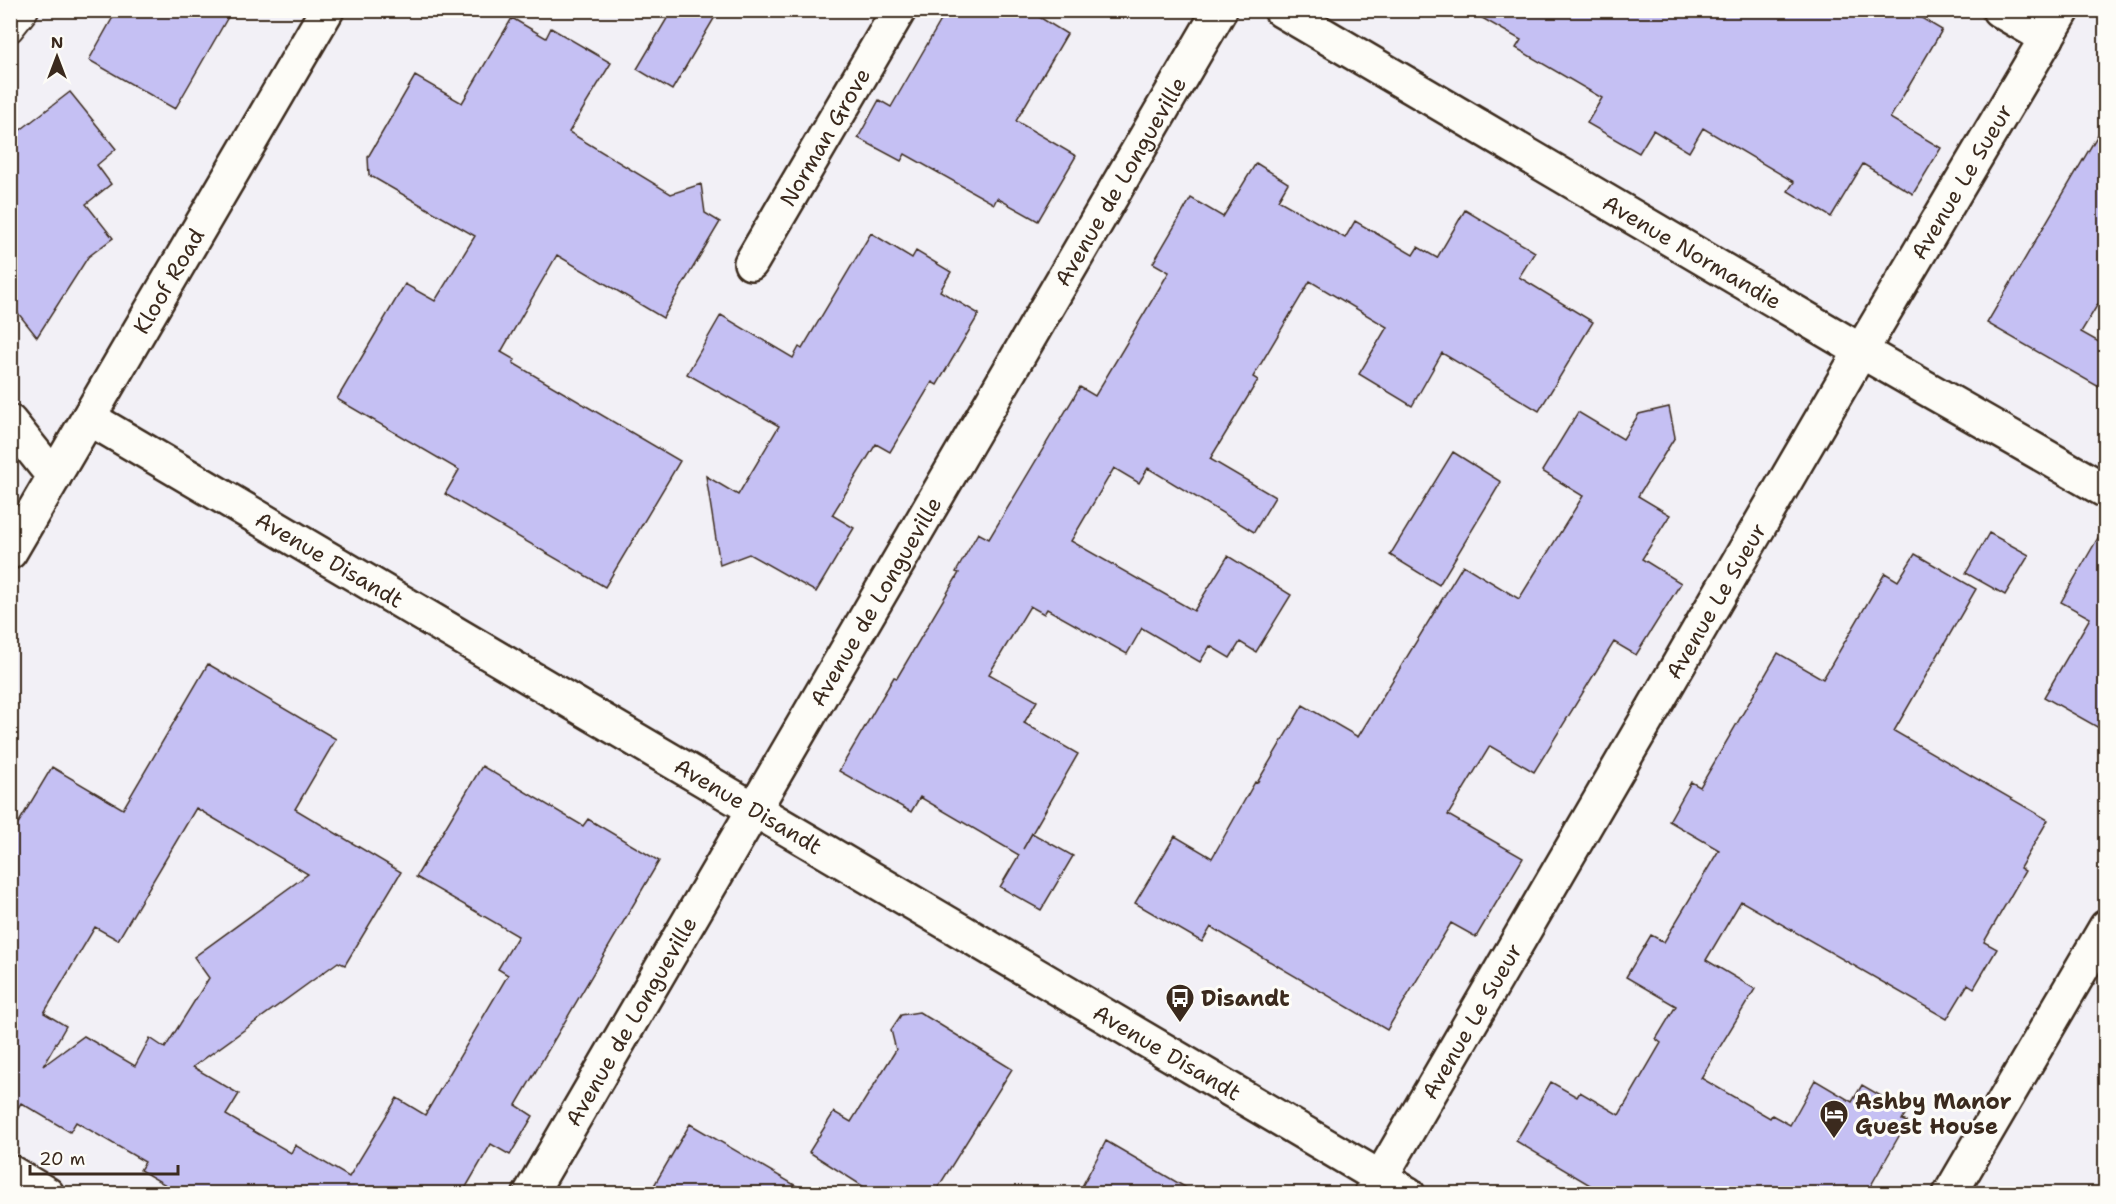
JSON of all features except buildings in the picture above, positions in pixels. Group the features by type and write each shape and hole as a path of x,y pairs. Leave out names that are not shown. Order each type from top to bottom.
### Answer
{"street":[{"name":"Kloof Road","path":"10,552 327,10"},
{"name":"Norman Grove","path":"751,263 899,10"},
{"name":"Avenue de Longueville","path":"530,1194 1220,10"},
{"name":"Avenue Normandie","path":"1281,10 1861,351 2106,491"},
{"path":"1999,10 2047,38"},
{"name":"Avenue Le Sueur","path":"1387,1188 1861,351 2063,10"},
{"name":"Avenue Disandt","path":"89,418 755,808 1387,1188"},
{"path":"10,422 54,477"},
{"path":"1950,1194 2106,927"},
{"path":"10,1172 47,1194"}],"lane":[{"path":"10,30 25,10"}],"place":[{"name":"Disandt","path":"1180,1024"},
{"name":"Ashby Manor Guest House","path":"1834,1140"}]}
